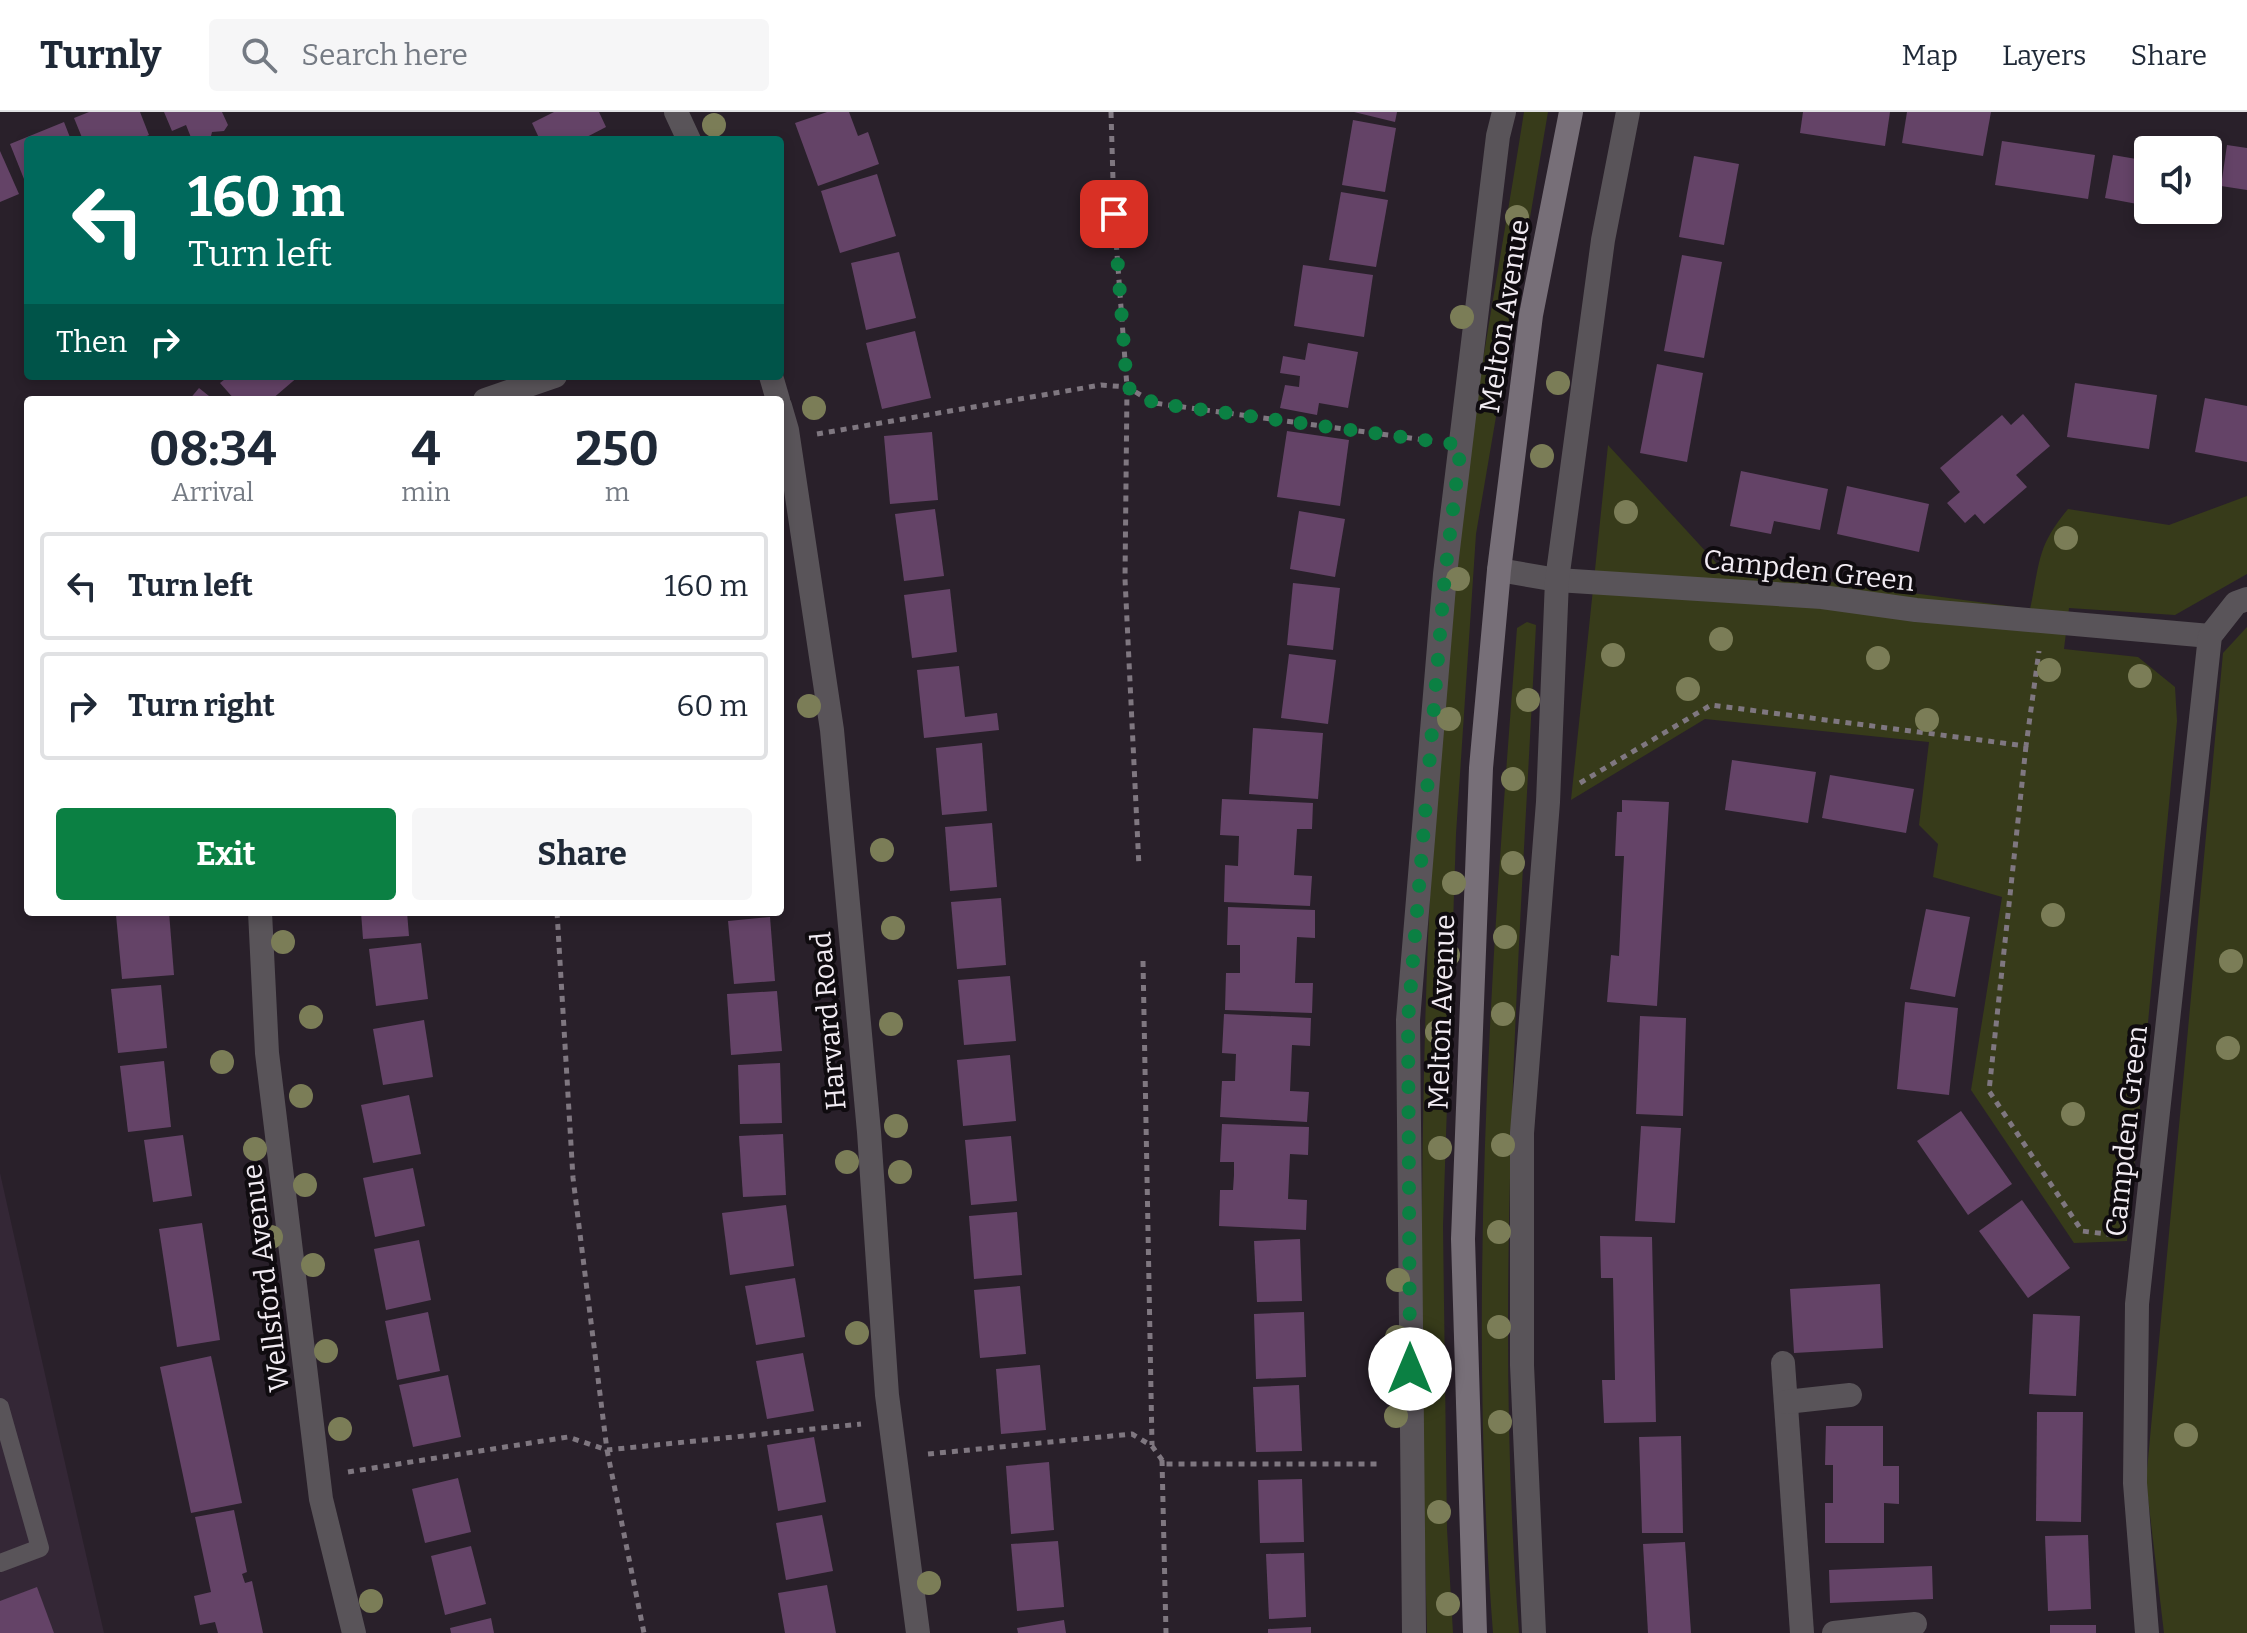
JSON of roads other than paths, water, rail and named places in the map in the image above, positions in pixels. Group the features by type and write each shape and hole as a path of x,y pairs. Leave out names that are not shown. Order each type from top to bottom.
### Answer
{"street":[{"path":"676,112 687,136"},
{"name":"Melton Avenue","path":"1414,1633 1408,1020 1445,574 1498,136 1504,112"},
{"name":"Melton Avenue","path":"1475,1633 1463,1239 1481,768 1499,570 1531,315 1571,112"},
{"path":"1534,1633 1522,1365 1522,1133 1548,802 1557,580 1603,240 1628,112"},
{"path":"497,396 543,380"},
{"name":"Harvard Road","path":"784,422 832,730 890,1421 918,1633"},
{"name":"Campden Green","path":"1499,570 1557,580 1822,597 1916,610 2210,636 2137,1304 2135,1483 2147,1633"},
{"path":"2210,636 2236,603 2247,599"},
{"name":"Wellsford Avenue","path":"260,916 267,1053 319,1477 354,1633"},
{"path":"1783,1363 1802,1633"},
{"path":"1786,1402 1850,1395"},
{"path":"1834,1633 1915,1624"}],"lane":[{"path":"0,1407 40,1548 0,1563"}]}
